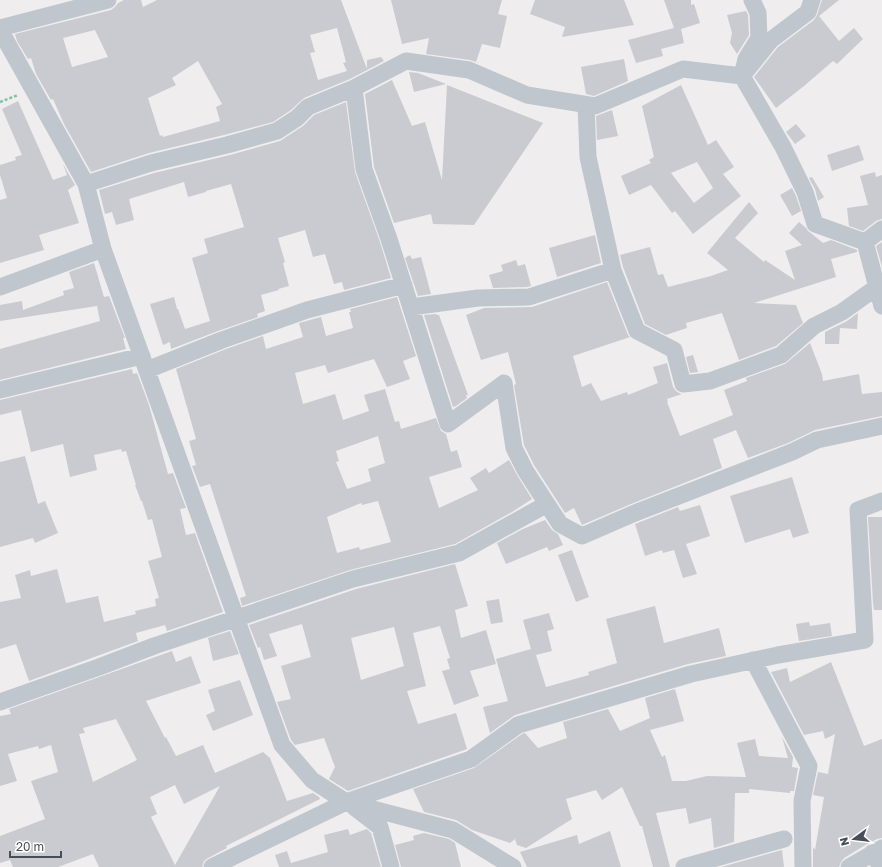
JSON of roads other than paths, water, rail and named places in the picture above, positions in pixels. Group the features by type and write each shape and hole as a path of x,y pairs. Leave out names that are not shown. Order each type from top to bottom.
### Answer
{"street":[{"path":"108,0 0,29 86,184 103,249 282,745 312,780 346,802 380,827 391,867"},
{"path":"752,0 758,13 759,38 746,59 742,76 783,147 805,192 815,224 865,242"},
{"path":"742,76 771,40 808,12 812,0"},
{"path":"86,184 151,163 227,145 276,131 297,118 308,107 354,88 406,61 469,70 527,95 595,106 683,69 742,76"},
{"path":"354,88 364,170 389,239 448,424 504,383 514,448 546,504 560,524 582,536 635,513 792,452 817,440 882,426"},
{"path":"586,105 588,157 613,270 637,331 674,350 683,384 710,381 781,355 814,326 842,312 879,285"},
{"path":"865,242 882,229"},
{"path":"865,242 879,285 882,306"},
{"path":"0,287 103,249"},
{"path":"411,307 478,298 529,297 613,270"},
{"path":"0,390 144,363 222,340 307,310 404,285"},
{"path":"212,867 346,802 470,759 518,725 691,674 778,655 865,640 858,510 882,501"},
{"path":"0,702 154,646 353,579 459,553 546,504"},
{"path":"753,660 809,766 802,800 803,867"},
{"path":"346,802 453,830 513,867"},
{"path":"684,867 784,839"},
{"path":"849,867 878,856"}]}
